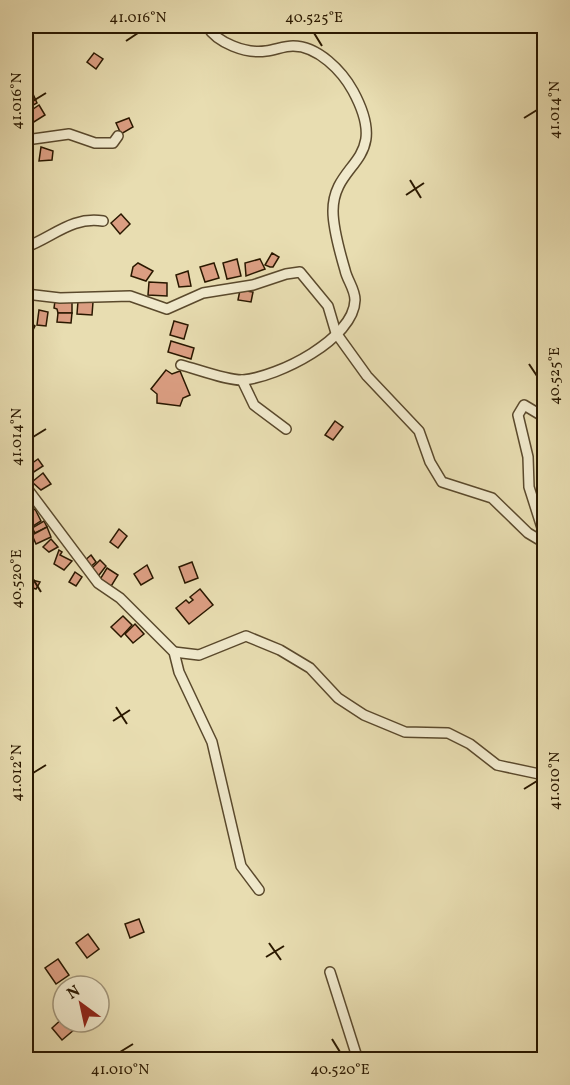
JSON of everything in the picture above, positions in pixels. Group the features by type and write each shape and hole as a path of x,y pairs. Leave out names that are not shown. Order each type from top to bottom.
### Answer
{"street":[{"path":"181,364 242,380 298,364 345,327 355,301 345,271 333,212 336,193 361,158 367,141 364,120 353,91 336,68 308,49 293,46 255,51 224,42 213,36 207,26"},
{"path":"26,140 69,134 95,143 113,142 118,136"},
{"path":"26,247 74,222 90,219 103,221"},
{"path":"26,294 60,298 130,296 167,309 203,293 253,285 286,274 300,272 328,306 336,333 367,376 419,431 430,462 442,482 492,498 528,534 538,539 544,534 529,487 528,457 518,415 524,405 544,417"},
{"path":"242,380 254,405 286,429"},
{"path":"26,487 98,583 120,598 174,652 179,672 212,742 241,866 259,890"},
{"path":"174,652 199,655 246,636 280,650 310,668 338,698 364,715 405,732 448,733 470,744 497,765 544,775"},
{"path":"330,972 358,1059"}],"building":[{"path":"94,53 103,59 96,69 87,62"},
{"path":"33,94 37,103 26,109 26,98"},
{"path":"39,105 45,115 29,125 26,114"},
{"path":"129,118 133,127 121,134 116,123"},
{"path":"41,147 53,151 52,160 39,161"},
{"path":"121,214 130,224 120,234 111,223"},
{"path":"272,253 279,257 273,267 270,267 265,265"},
{"path":"237,259 241,276 227,279 223,263"},
{"path":"260,259 265,269 246,276 245,263"},
{"path":"138,263 153,271 146,281 131,276 133,267"},
{"path":"214,263 219,278 205,282 200,267"},
{"path":"188,271 191,286 179,287 176,275"},
{"path":"149,282 167,283 167,296 148,295"},
{"path":"240,290 253,292 251,302 238,300"},
{"path":"55,301 72,302 72,313 58,313 54,308"},
{"path":"78,301 93,302 92,315 77,314"},
{"path":"39,310 48,312 46,326 37,325"},
{"path":"58,313 72,313 71,323 57,322"},
{"path":"26,315 33,320 31,323 35,326 33,330 28,327 26,331"},
{"path":"174,321 188,325 184,339 170,335"},
{"path":"171,341 194,348 191,359 168,352"},
{"path":"166,370 172,374 180,371 190,395 183,398 180,406 157,403 157,394 151,389"},
{"path":"335,421 343,427 333,440 325,435"},
{"path":"27,456 31,464 38,459 43,466 26,477"},
{"path":"43,473 51,484 41,490 32,482"},
{"path":"35,509 41,521 27,530 26,514"},
{"path":"44,521 47,527 35,533 32,528"},
{"path":"47,527 51,537 36,544 32,535"},
{"path":"119,529 127,536 118,548 110,542"},
{"path":"51,539 58,547 49,552 43,547"},
{"path":"59,550 62,552 60,555 72,561 64,570 54,564"},
{"path":"91,555 96,562 88,569 83,562"},
{"path":"100,560 106,566 96,579 91,569"},
{"path":"192,562 198,578 185,583 179,567"},
{"path":"147,565 153,578 141,585 134,574"},
{"path":"107,568 118,575 110,588 99,581"},
{"path":"75,572 82,577 76,586 69,582"},
{"path":"32,580 40,582 36,589 30,587"},
{"path":"200,589 213,605 189,624 176,608 186,600 189,603 193,600 190,597"},
{"path":"123,616 132,625 121,637 111,627"},
{"path":"135,624 144,634 133,643 125,634"},
{"path":"139,919 144,932 130,938 125,924"},
{"path":"88,934 99,949 87,958 76,943"},
{"path":"58,959 68,974 51,974 51,977 45,968"},
{"path":"57,1034 69,1034 62,1040"},
{"path":"92,1053 103,1054 102,1060 91,1060"}]}
